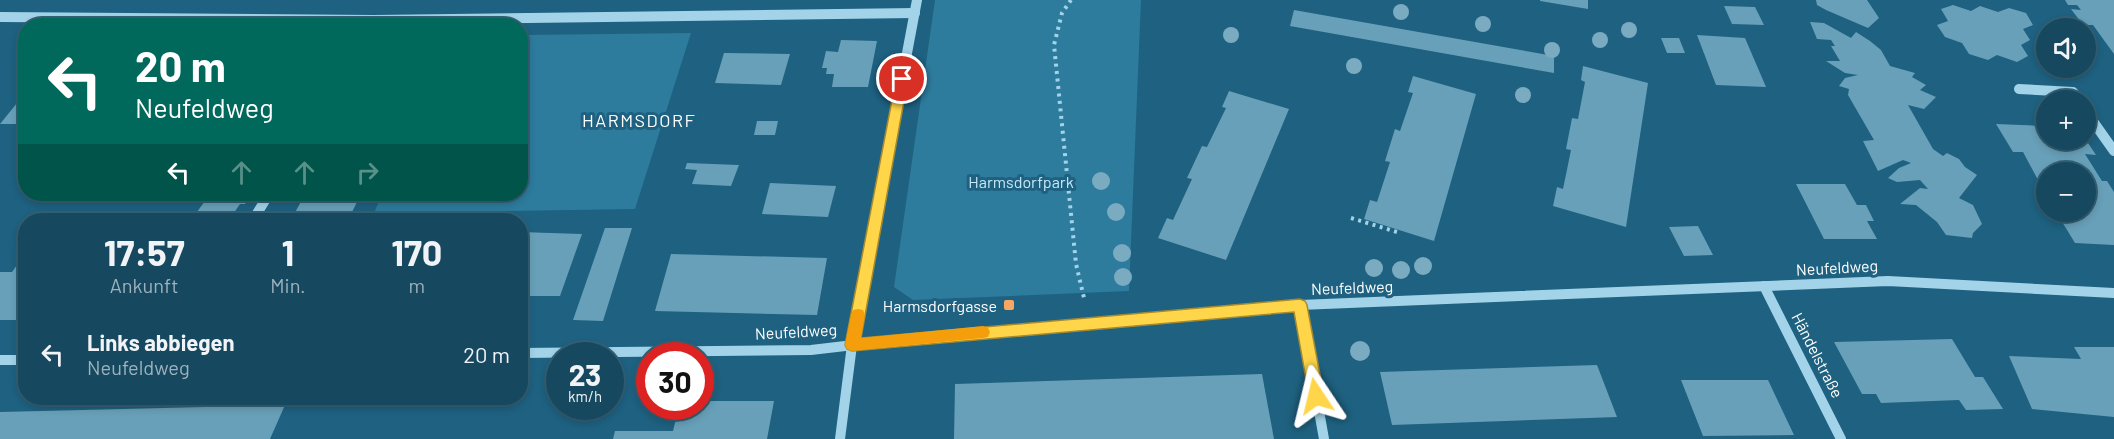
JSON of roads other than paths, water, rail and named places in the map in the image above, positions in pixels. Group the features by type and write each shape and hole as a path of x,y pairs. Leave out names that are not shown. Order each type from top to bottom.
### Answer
{"street":[{"path":"840,439 852,345 917,0"},
{"path":"528,19 734,14 915,13"},
{"path":"0,17 62,18"},
{"path":"2019,90 2036,91"},
{"path":"2096,126 2114,151"},
{"name":"Neufeldweg","path":"528,353 811,350 1300,305 1888,281 2114,293"},
{"name":"Händelstraße","path":"1764,286 1841,439"},
{"path":"1300,305 1324,439"},
{"path":"0,360 18,360"}],"place":[{"name":"Harmsdorfgasse","path":"1009,305"}],"district":[{"name":"HARMSDORF","path":"639,120"}],"park label":[{"name":"Harmsdorfpark","path":"1021,181"}]}
